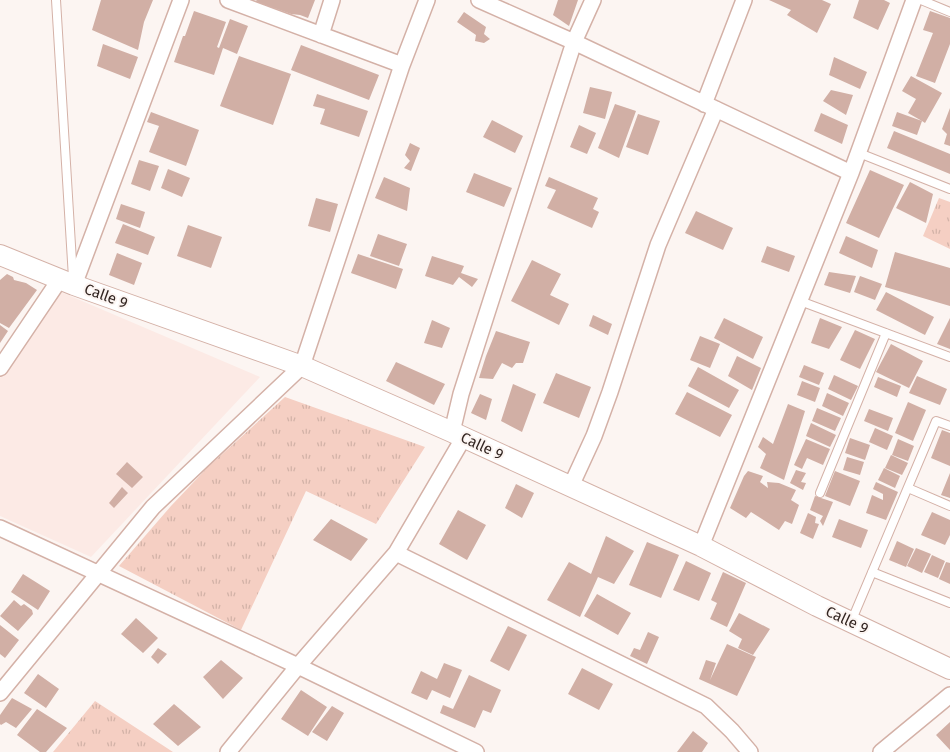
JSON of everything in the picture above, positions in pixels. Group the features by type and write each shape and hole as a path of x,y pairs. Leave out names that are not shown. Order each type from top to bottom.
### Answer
{"street":[{"path":"0,368 67,282 181,0"},
{"path":"228,0 402,65"},
{"path":"321,35 332,0"},
{"path":"0,693 153,507 302,366 402,65 427,0"},
{"path":"479,0 574,42 851,174"},
{"path":"228,752 298,666 396,553 458,434 461,394 574,42 593,0"},
{"path":"571,486 594,436 607,401 658,245 710,106 744,0"},
{"path":"702,546 851,174 914,0"},
{"name":"Calle 9","path":"0,255 67,282 302,366 458,434 702,546 816,606 950,669"},
{"path":"0,528 298,666 476,752"},
{"path":"396,553 706,706 732,731 750,752"},
{"path":"880,752 950,695"}],"lane":[{"path":"56,0 67,282"},
{"path":"922,0 950,12"},
{"path":"859,153 950,189"},
{"path":"800,301 950,357"},
{"path":"820,493 886,333"},
{"path":"851,622 936,421 950,426"},
{"path":"908,488 950,506"},
{"path":"872,572 950,603"}],"shaded area":[{"path":"61,292 260,377 91,557 0,516 0,378"}],"green space":[{"path":"939,198 950,202 950,249 923,236"},
{"path":"285,397 425,447 376,524 306,491 241,630 119,566 207,468"},
{"path":"95,701 173,752 53,752"}],"building":[{"path":"101,0 153,0 144,22 138,50 92,30"},
{"path":"256,0 315,0 308,18 274,8 261,7"},
{"path":"558,0 578,0 569,26 553,15"},
{"path":"769,0 822,0 831,4 817,33 787,15 791,10"},
{"path":"859,0 884,0 890,3 878,30 853,18"},
{"path":"194,11 226,22 217,47 219,48 230,19 248,26 237,54 223,48 214,75 174,62"},
{"path":"930,11 950,18 950,44 935,83 916,76 933,33 923,30"},
{"path":"464,12 486,27 484,34 490,39 484,43 475,41 476,35 457,22"},
{"path":"103,44 138,57 130,79 97,66"},
{"path":"301,45 379,75 369,100 291,70"},
{"path":"239,56 291,74 273,125 220,106"},
{"path":"834,57 867,72 860,89 829,75"},
{"path":"911,76 942,93 925,123 908,113 916,99 902,91"},
{"path":"590,87 612,92 605,119 583,113"},
{"path":"831,90 853,95 846,115 823,101"},
{"path":"317,94 368,111 359,137 320,124 325,109 313,106"},
{"path":"615,104 636,111 619,158 598,148"},
{"path":"950,108 950,146 944,144 947,134 942,129"},
{"path":"151,112 199,130 186,166 149,152 159,126 147,122"},
{"path":"897,112 922,121 917,135 892,126"},
{"path":"821,113 848,125 842,144 814,131"},
{"path":"638,114 660,121 648,155 626,147"},
{"path":"492,120 523,136 515,153 483,137"},
{"path":"579,125 596,133 587,154 570,147"},
{"path":"894,131 950,154 950,174 887,148"},
{"path":"410,143 420,148 411,171 404,168 410,161 405,155"},
{"path":"139,160 159,166 150,191 131,184"},
{"path":"168,169 190,178 182,197 161,188"},
{"path":"870,170 904,185 879,238 846,223"},
{"path":"474,173 512,188 504,207 466,192"},
{"path":"384,177 410,188 407,211 375,198"},
{"path":"549,177 598,198 593,209 599,212 592,228 547,208 556,190 545,186"},
{"path":"910,182 933,194 926,223 896,208"},
{"path":"316,198 338,204 330,232 308,226"},
{"path":"121,204 145,212 140,228 116,219"},
{"path":"696,211 733,228 723,250 685,233"},
{"path":"123,224 155,237 148,255 115,243"},
{"path":"188,225 222,237 211,268 177,256"},
{"path":"378,234 407,244 399,266 370,256"},
{"path":"846,236 878,250 872,268 839,253"},
{"path":"767,246 795,256 789,272 761,262"},
{"path":"895,252 950,268 950,306 885,287"},
{"path":"117,253 142,263 134,285 109,275"},
{"path":"358,254 403,269 396,289 351,273"},
{"path":"432,256 464,266 461,273 478,279 472,287 459,277 453,285 425,276"},
{"path":"532,260 561,274 550,295 569,304 559,325 511,301"},
{"path":"829,272 856,276 850,293 824,285"},
{"path":"7,274 13,277 14,280 26,283 37,290 9,328 0,323 0,280"},
{"path":"860,276 882,284 875,300 854,292"},
{"path":"886,292 934,317 925,335 876,310"},
{"path":"593,315 612,324 608,335 589,326"},
{"path":"724,318 763,337 753,359 714,338"},
{"path":"820,318 842,327 829,349 811,343"},
{"path":"950,318 950,349 937,344"},
{"path":"432,320 450,328 442,348 424,343"},
{"path":"0,325 8,331 0,343"},
{"path":"855,330 875,339 860,369 840,360"},
{"path":"496,331 530,342 523,363 516,363 512,368 502,363 493,379 479,378 486,356"},
{"path":"700,336 720,344 710,368 690,360"},
{"path":"891,344 923,361 909,388 876,372"},
{"path":"737,356 761,368 752,390 728,376"},
{"path":"396,362 445,384 434,405 386,381"},
{"path":"804,365 824,373 819,385 799,377"},
{"path":"698,367 739,390 729,408 688,386"},
{"path":"556,373 591,387 579,418 543,403"},
{"path":"834,375 858,386 851,400 828,389"},
{"path":"917,376 947,389 940,405 909,393"},
{"path":"878,377 901,386 897,397 874,387"},
{"path":"802,381 820,388 815,402 797,395"},
{"path":"513,384 536,394 522,432 501,421"},
{"path":"687,392 732,415 720,437 675,414"},
{"path":"827,393 849,403 843,416 822,406"},
{"path":"480,394 492,399 486,420 471,413"},
{"path":"908,402 926,410 913,441 895,433"},
{"path":"788,404 805,411 784,480 760,468 766,454 758,447 763,437 773,444"},
{"path":"817,408 841,418 835,431 812,421"},
{"path":"869,409 893,418 888,431 864,421"},
{"path":"811,423 836,435 830,447 806,436"},
{"path":"875,428 893,436 887,450 869,442"},
{"path":"942,430 950,433 950,466 931,458"},
{"path":"850,438 870,445 865,460 845,453"},
{"path":"806,439 830,449 823,465 807,458 802,469 794,465"},
{"path":"898,439 914,446 908,461 892,455"},
{"path":"891,455 908,463 902,475 885,468"},
{"path":"847,457 864,462 860,475 843,470"},
{"path":"127,462 143,477 132,488 116,474"},
{"path":"884,468 900,476 895,488 878,480"},
{"path":"796,470 806,473 801,482 806,483 803,490 790,483"},
{"path":"748,471 763,476 760,482 768,488 767,482 779,483 796,490 791,500 799,505 792,524 785,521 779,530 751,512 746,518 730,508"},
{"path":"835,471 860,481 850,506 825,496"},
{"path":"950,473 950,498 941,495"},
{"path":"876,482 898,492 886,520 866,513 872,495 883,500 883,494 873,489"},
{"path":"516,484 534,493 522,518 505,508"},
{"path":"122,487 128,493 114,508 109,503"},
{"path":"815,496 833,502 823,526 820,521 823,516 810,510"},
{"path":"458,510 486,525 467,560 439,544"},
{"path":"932,512 950,520 950,535 945,545 921,535"},
{"path":"808,513 816,517 815,523 819,524 813,539 800,533"},
{"path":"331,519 368,539 351,561 313,540"},
{"path":"839,519 868,530 861,548 832,537"},
{"path":"606,536 634,551 614,584 598,577 580,617 547,600 569,562 591,574"},
{"path":"897,541 914,549 906,567 889,560"},
{"path":"647,542 679,555 661,598 629,585"},
{"path":"916,548 931,554 922,573 907,566"},
{"path":"932,555 945,561 938,578 924,572"},
{"path":"686,561 711,573 699,601 673,590"},
{"path":"946,562 950,563 950,584 939,579"},
{"path":"723,572 746,583 727,627 710,619 717,603 711,600"},
{"path":"23,574 50,591 38,610 11,592"},
{"path":"597,594 631,613 618,635 584,616"},
{"path":"14,600 21,606 24,604 32,610 33,614 18,631 0,616"},
{"path":"739,613 770,629 753,655 738,648 742,639 729,631"},
{"path":"136,618 158,638 143,653 121,634"},
{"path":"0,625 19,640 5,658 0,654"},
{"path":"508,626 527,635 509,671 490,661"},
{"path":"648,632 659,637 647,664 630,656 634,648 640,650"},
{"path":"727,644 756,657 737,696 699,679 706,660 716,663 710,680"},
{"path":"158,648 167,654 158,664 151,657"},
{"path":"221,660 243,678 223,699 203,677"},
{"path":"444,663 462,670 450,698 432,690 427,700 411,693 421,671 437,679"},
{"path":"582,668 613,684 599,710 568,694"},
{"path":"38,674 59,689 46,708 24,693"},
{"path":"469,675 501,690 491,713 483,710 475,728 440,713 443,705 453,709"},
{"path":"301,690 327,707 308,736 281,719"},
{"path":"12,698 32,709 16,728 6,722 0,724 0,715"},
{"path":"174,704 201,727 178,746 153,724"},
{"path":"332,706 344,713 327,741 312,732"},
{"path":"37,709 67,728 46,752 40,752 17,735"},
{"path":"950,722 950,750 936,735"},
{"path":"693,731 708,743 702,752 677,752"}]}
